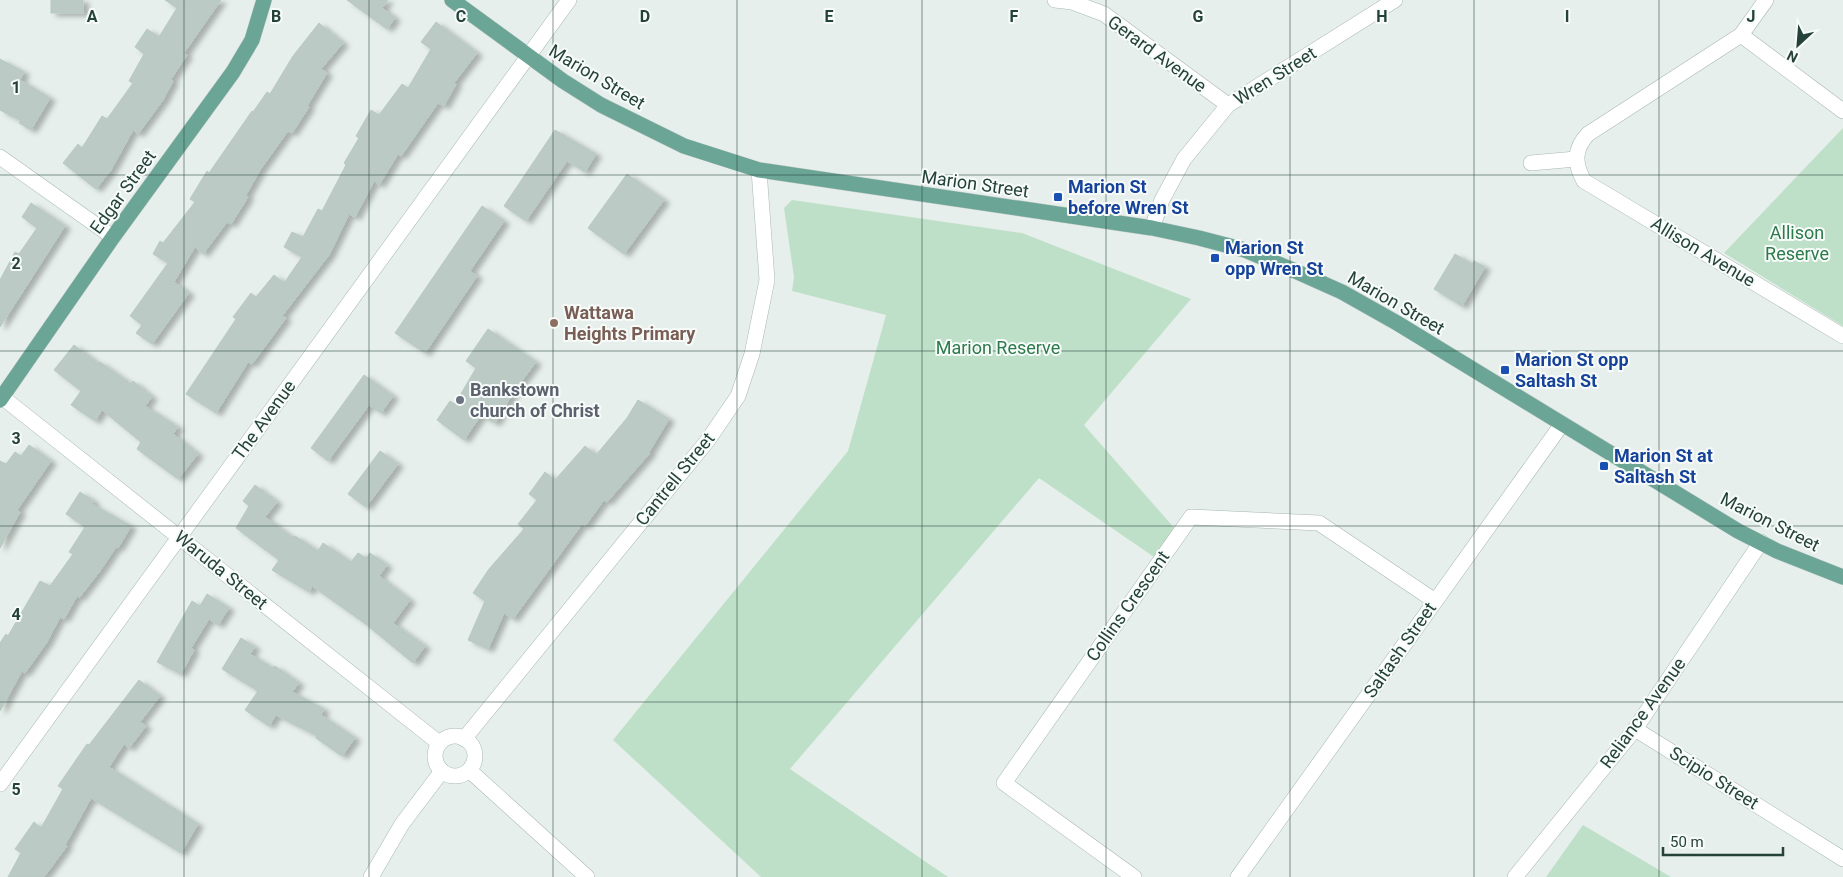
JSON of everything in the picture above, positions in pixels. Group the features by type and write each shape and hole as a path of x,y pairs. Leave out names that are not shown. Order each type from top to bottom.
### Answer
{"main road":[{"name":"Edgar Street","path":"1,398 113,237 233,72 252,40 264,0"},
{"name":"Marion Street","path":"452,0 563,81 639,125 684,146 759,170 1152,228 1244,250 1342,292 1397,323 1761,542 1843,577"}],"street":[{"name":"The Avenue","path":"0,784 569,0"},
{"name":"Gerard Avenue","path":"1055,0 1072,2 1104,14 1228,105"},
{"name":"Wren Street","path":"1152,228 1162,200 1184,159 1228,105 1395,0"},
{"path":"1530,164 1576,158 1578,144 1588,134 1741,35 1766,0"},
{"path":"1741,35 1843,111"},
{"path":"0,157 113,237"},
{"name":"Allison Avenue","path":"1576,158 1578,171 1584,181 1843,336"},
{"name":"Cantrell Street","path":"464,738 708,440 738,396 752,354 767,280 759,170"},
{"name":"Waruda Street","path":"1,398 179,536 439,744"},
{"name":"Saltash Street","path":"1238,877 1562,424"},
{"name":"Collins Crescent","path":"1134,877 1004,783 1190,518 1319,523 1435,601"},
{"name":"Reliance Avenue","path":"1515,877 1635,730 1761,542"},
{"name":"Scipio Street","path":"1635,730 1843,859"},
{"path":"453,736 464,738 473,747 475,753 473,765 464,774 452,776 442,771 437,767 434,755 439,744 453,736"},
{"path":"469,770 586,877"},
{"path":"371,877 402,824 442,771"}],"green space":[{"name":"Allison Reserve","path":"1843,128 1843,326 1724,253"},
{"name":"Marion Reserve","path":"792,200 1022,233 1191,299 1084,425 1176,530 1157,559 1039,478 790,769 948,877 761,877 613,740 848,451 886,315 792,291 794,277 784,208"},
{"path":"1583,825 1671,877 1546,877"}],"building":[{"path":"51,0 83,0 83,13 51,13"},
{"path":"165,0 221,0 184,53 187,55 171,79 173,81 163,100 138,134 133,130 111,170 96,189 63,163 78,144 82,148 102,116 107,119 133,83 129,81 144,54 135,47 147,29 159,37 177,8"},
{"path":"347,0 388,0 382,8 395,18 387,29"},
{"path":"436,22 477,53 454,83 456,84 444,106 438,103 401,156 398,154 379,185 374,181 355,217 349,214 329,255 282,316 286,318 252,364 248,362 216,413 186,394 236,319 233,317 251,293 256,297 274,275 284,283 302,257 284,247 292,232 303,237 318,209 322,211 346,165 344,163 359,138 356,136 371,110 379,115 402,84 408,88 431,49 421,42"},
{"path":"319,23 343,43 321,69 327,73 307,106 309,107 292,133 288,131 260,170 246,195 248,197 231,224 227,222 203,254 195,247 174,282 189,293 152,344 136,333 142,325 130,316 168,263 153,254 160,241 163,243 195,202 190,199 207,171 209,173 267,92 270,94 293,56"},
{"path":"0,59 24,72 20,80 50,98 31,130 19,123 21,121 0,110"},
{"path":"555,130 596,154 585,172 567,161 526,221 504,206"},
{"path":"627,174 664,200 624,254 588,228"},
{"path":"31,203 65,226 0,327 0,280 15,252 19,254 37,228 22,217"},
{"path":"482,206 504,221 470,271 477,276 425,353 395,333"},
{"path":"1455,254 1472,264 1474,261 1485,267 1462,306 1434,289"},
{"path":"488,329 536,362 513,393 495,423 481,415 464,440 437,420 450,401 455,404 476,368 466,361"},
{"path":"74,345 99,364 100,362 131,384 133,381 152,397 145,406 178,427 173,434 198,454 178,479 137,449 141,442 102,410 95,421 71,405 81,391 54,370"},
{"path":"364,375 393,396 381,413 369,405 328,461 311,448"},
{"path":"638,400 669,419 650,453 607,502 604,500 585,526 582,524 513,619 504,613 488,649 468,640 485,601 473,593 489,569 524,529 518,524 537,500 529,494 545,472 555,480 585,446 596,455 627,418"},
{"path":"29,445 51,461 17,510 20,512 0,548 0,461 6,464 15,452 21,456"},
{"path":"380,451 398,464 366,507 348,494"},
{"path":"255,485 277,502 265,517 293,538 295,536 318,551 323,543 351,562 358,553 366,558 370,553 387,565 379,576 410,600 393,623 425,646 413,663 363,622 312,586 309,592 272,570 279,560 236,528 249,506 243,501"},
{"path":"80,492 94,501 92,504 131,526 118,548 116,547 79,598 77,596 64,619 60,617 47,642 25,673 22,671 0,711 0,643 6,634 8,636 40,581 50,586 73,554 69,552 85,527 66,514"},
{"path":"207,594 229,608 218,625 209,619 191,648 194,650 181,674 157,662 192,601 200,606"},
{"path":"241,638 255,647 250,654 273,668 275,666 299,683 292,692 324,709 321,715 355,738 342,756 316,738 317,736 276,715 269,726 245,710 258,691 222,669"},
{"path":"139,680 160,696 140,722 146,726 129,748 124,744 109,767 198,824 181,853 91,798 65,845 67,846 44,877 8,877 21,853 15,849 34,822 41,828 63,789 58,786 87,744 89,745"}],"place":[{"name":"Marion St before Wren St","path":"1058,197"},
{"name":"Marion St opp Wren St","path":"1215,258"},
{"name":"Wattawa Heights Primary","path":"554,323"},
{"name":"Marion St opp Saltash St","path":"1505,370"},
{"name":"Bankstown church of Christ","path":"460,400"},
{"name":"Marion St at Saltash St","path":"1604,466"}]}
